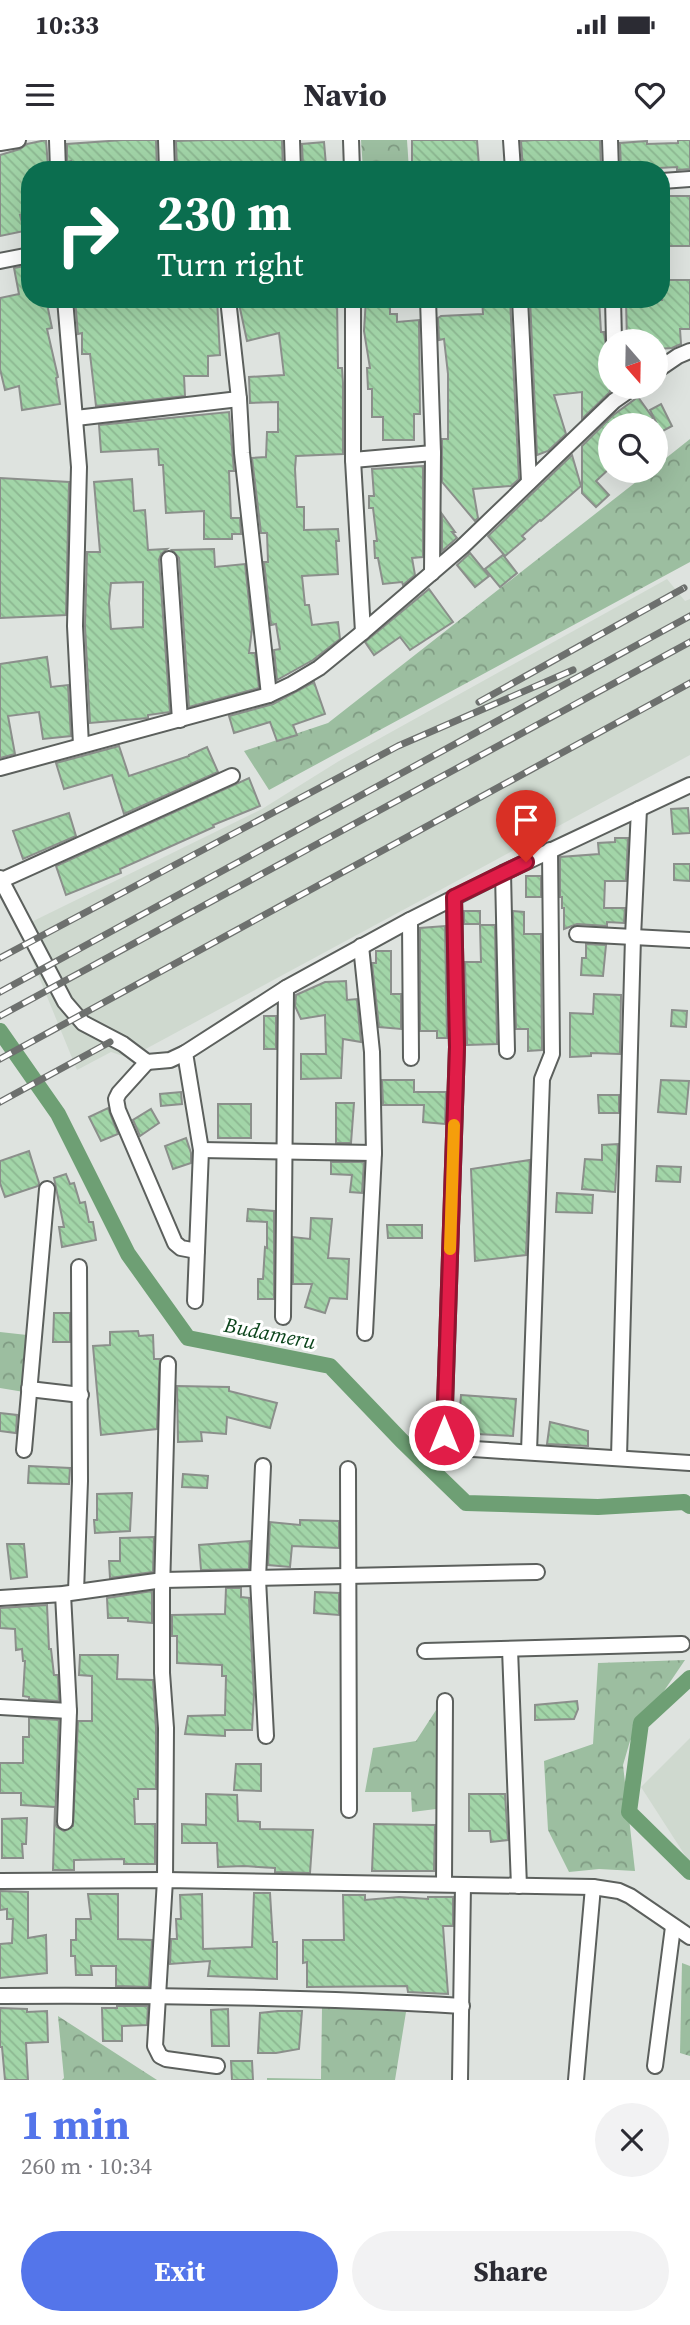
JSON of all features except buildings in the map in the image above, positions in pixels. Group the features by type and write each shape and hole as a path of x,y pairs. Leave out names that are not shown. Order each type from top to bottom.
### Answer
{"street":[{"path":"0,144 18,140"},
{"path":"57,140 58,161"},
{"path":"166,140 167,161"},
{"path":"292,140 293,161"},
{"path":"351,140 352,161"},
{"path":"511,140 512,161"},
{"path":"610,140 611,161"},
{"path":"670,180 690,179"},
{"path":"0,261 21,257"},
{"path":"66,308 79,467 75,626 81,745"},
{"path":"229,308 269,695"},
{"path":"352,308 353,460 363,632"},
{"path":"428,308 433,453 432,573"},
{"path":"520,308 529,482"},
{"path":"613,308 614,329"},
{"path":"668,362 690,351"},
{"path":"76,418 240,399"},
{"path":"0,768 269,695 313,672 432,573 529,482 609,399"},
{"path":"353,460 433,453"},
{"path":"169,559 180,720"},
{"path":"232,776 1,879 73,1014 96,1032 123,1044 147,1062 170,1060 185,1053 286,988 361,946 503,873 690,785"},
{"path":"619,1457 639,809"},
{"path":"529,1452 542,1079 552,1054 550,850"},
{"path":"503,873 507,1051"},
{"path":"454,897 457,1047 444,1435 458,1448 690,1463"},
{"path":"410,920 411,1058"},
{"path":"577,934 690,940"},
{"path":"361,946 372,1052 374,1153 365,1333"},
{"path":"284,1317 286,988"},
{"path":"185,1053 201,1150 195,1301"},
{"path":"147,1062 119,1093 116,1099 118,1110 175,1243 181,1248 197,1251"},
{"path":"201,1150 374,1153"},
{"path":"24,1450 47,1189"},
{"path":"65,1822 69,1593 81,1395 79,1267"},
{"path":"168,1364 162,1673 166,1728 165,1880 155,2046 160,2056 166,2059 216,2066"},
{"path":"29,1389 81,1395"},
{"path":"264,1466 258,1579 266,1736"},
{"path":"348,1469 349,1810"},
{"path":"0,1598 69,1593 163,1580 537,1572"},
{"path":"425,1651 682,1644"},
{"path":"510,1649 519,1886"},
{"path":"444,1884 445,1701"},
{"path":"0,1707 69,1712"},
{"path":"0,1881 165,1880 593,1888 619,1891 630,1896 690,1937"},
{"path":"460,2080 463,1885"},
{"path":"576,2080 593,1888"},
{"path":"656,2066 673,1927"},
{"path":"0,1996 160,1994 276,1999 327,1998 461,2006"}],"shaded area":[{"path":"667,579 685,601 690,599 690,755 129,1058 111,1052 77,1070 19,928 262,809 339,761"},
{"path":"690,1738 690,1863 641,1787"}],"green space":[{"path":"361,140 407,140 408,161 362,161"},
{"path":"690,439 690,562 269,790 244,751 328,723 635,483 668,483 668,456"},
{"path":"0,1332 27,1335 24,1392 0,1388"},
{"path":"685,1660 630,1741 623,1765 635,1871 599,1869 569,1872 548,1830 544,1761 593,1744 598,1663"},
{"path":"438,1707 436,1809 412,1812 411,1792 365,1792 373,1748 416,1741"},
{"path":"682,1963 690,1966 690,2056 680,2053"},
{"path":"322,2007 406,2012 395,2080 267,2080 321,2079"},
{"path":"58,2016 157,2080 62,2080 64,2078"}],"waterway":[{"name":"Budameru","path":"0,1031 58,1114 128,1254 188,1338 330,1366 466,1503 598,1507 684,1502 690,1506"},
{"name":"Budameru","path":"690,1678 641,1723 629,1812 690,1872"}],"railway":[{"path":"479,702 684,588"},
{"path":"0,992 690,616"},
{"path":"0,1016 690,642"},
{"path":"0,958 398,746 573,670"},
{"path":"0,1059 690,683"},
{"path":"0,1102 110,1042"}],"slow traffic":[{"path":"450,1249 454,1125"}],"route":[{"path":"444,1435 457,1047 454,897 526,862"}]}
